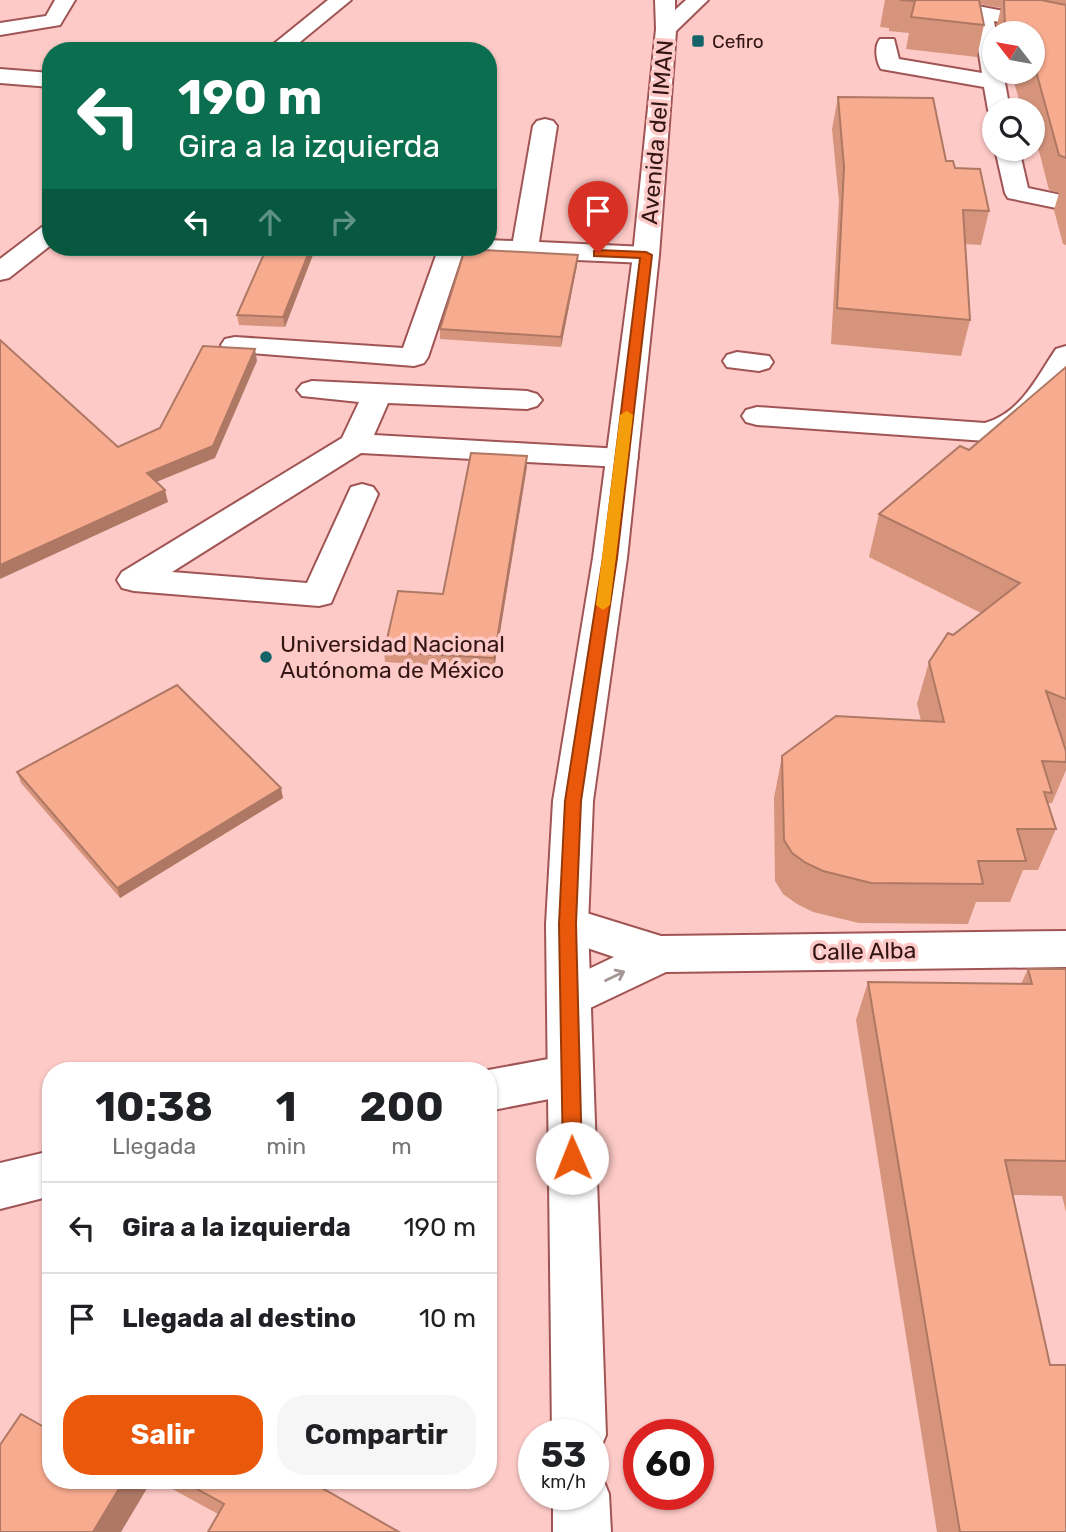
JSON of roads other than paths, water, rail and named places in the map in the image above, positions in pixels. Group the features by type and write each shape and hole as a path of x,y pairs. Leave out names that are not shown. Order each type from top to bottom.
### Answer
{"main road":[{"path":"0,29 52,21 65,0"},
{"path":"287,42 341,0"},
{"path":"666,14 698,0"},
{"path":"916,0 1066,29"},
{"path":"982,13 983,21"},
{"name":"Avenida del IMAN","path":"579,1419 567,924 573,801 610,558 646,255 666,14"},
{"path":"887,43 889,64 982,80"},
{"path":"0,76 42,79"},
{"path":"525,250 545,125"},
{"path":"1010,161 1017,193 1066,203"},
{"path":"0,272 42,239"},
{"path":"497,249 646,255"},
{"path":"235,345 414,357 449,256"},
{"path":"757,416 986,432 1008,426 1027,414 1066,355"},
{"path":"312,390 527,400"},
{"path":"362,494 319,595 134,580 355,443 377,394"},
{"path":"355,443 622,458"},
{"name":"Calle Alba","path":"567,924 661,954 1066,950"},
{"name":"Calle Alba","path":"569,999 661,954"},
{"path":"497,1088 570,1075"},
{"path":"0,1186 42,1175"},
{"path":"581,1510 582,1532"}],"place":[{"name":"Cefiro","path":"698,41"},
{"name":"Universidad Nacional Autónoma de México","path":"266,657"}]}
